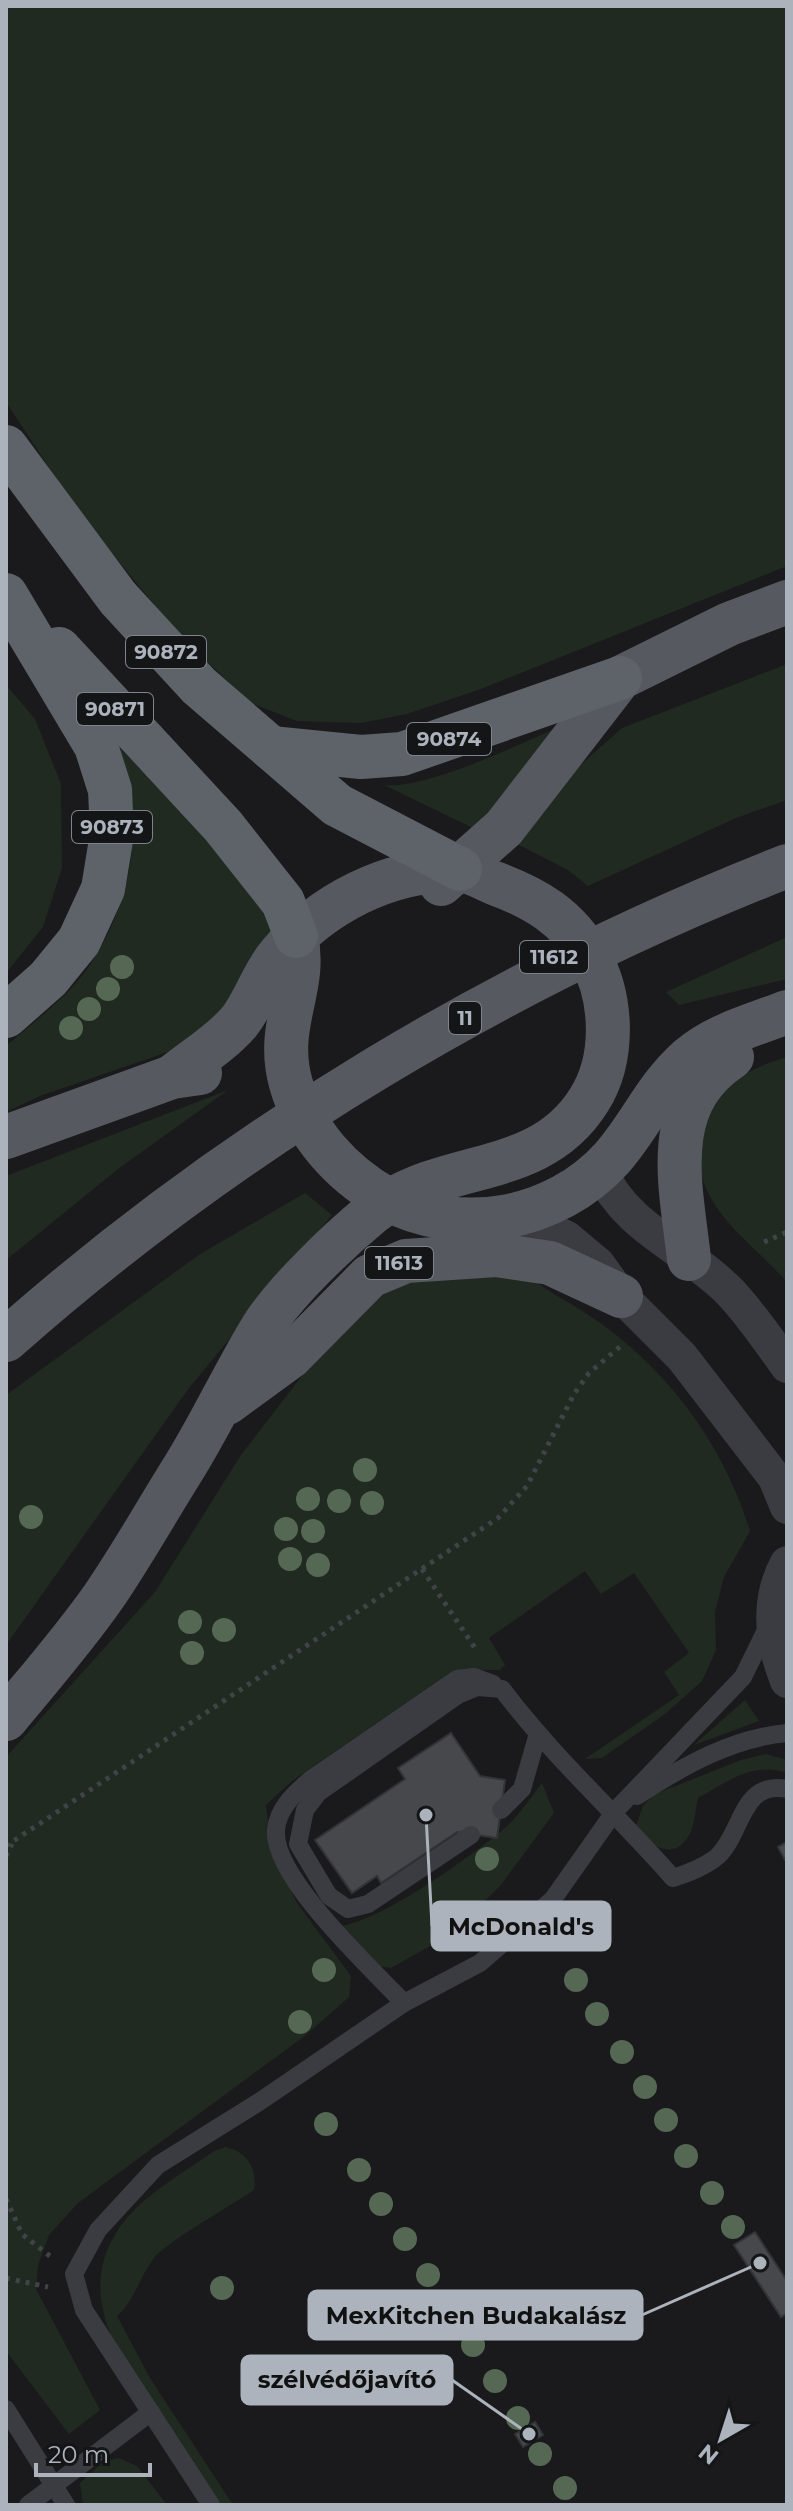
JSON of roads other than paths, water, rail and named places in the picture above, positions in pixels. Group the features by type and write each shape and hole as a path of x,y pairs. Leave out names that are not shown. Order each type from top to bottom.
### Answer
{"highway":[{"name":"90872","path":"6,447 118,598 199,686 337,805 388,835 472,860"},
{"name":"90871","path":"6,593 223,826 312,934"},
{"name":"90873","path":"6,593 100,755 112,800 112,834 103,889 79,941 48,979 6,1016"},
{"name":"90874","path":"271,748 361,757 402,754 620,678"}],"main road":[{"name":"11612","path":"312,934 362,922 391,911 419,898 472,860 620,678 729,624 787,602"},
{"name":"11612","path":"172,1077 236,1026 276,958 312,934 341,901 387,883 472,860 537,900 571,929 586,949 607,1005 605,1062 613,1095 588,1156 535,1181 500,1206 415,1200 395,1173 371,1157 345,1132 320,1088 311,1045 327,976 312,934"},
{"name":"11","path":"6,1340 173,1207 345,1088 440,1030 715,895 783,867"},
{"name":"11612","path":"391,911 436,903 475,907 520,923 543,943 568,977 577,1002 578,1036 565,1100 588,1156"},
{"path":"312,934 300,964 285,1044 292,1087 323,1147 346,1171 415,1200"},
{"name":"11612","path":"6,1137 172,1077 223,1069 243,1058 270,1031 294,994"},
{"path":"613,1095 655,1053 712,1013 735,1008 787,1005"},
{"path":"588,1156 691,1056 718,1039 787,1012"},
{"path":"689,1259 679,1149 687,1107 699,1086 718,1068 787,1021"},
{"name":"11612","path":"415,1200 519,1159 588,1156"},
{"name":"11613","path":"6,1719 103,1597 221,1407 261,1329 339,1243 415,1200"},
{"name":"11613","path":"221,1407 290,1357 370,1276 406,1261 496,1255 550,1263 621,1296"}],"street":[{"path":"588,1156 600,1212 637,1245 689,1259"},
{"path":"588,1156 671,1225 689,1259 729,1291 787,1366"},
{"path":"500,1206 567,1238 598,1264 621,1296 682,1357 775,1478 787,1507"},
{"path":"787,1563 778,1578 771,1618 775,1652 787,1681"}],"lane":[{"path":"211,2505 84,2310 74,2274 98,2230 158,2165 259,2102 404,2003 480,1963 553,1899 615,1811 743,1677 771,1618"},
{"path":"404,2003 303,1894 279,1850 276,1833 279,1816 290,1797 457,1679 467,1676 484,1679 502,1689 537,1737 615,1811 673,1878 700,1868 719,1855 745,1806 759,1792 774,1787 787,1789"},
{"path":"471,1835 368,1904 348,1909 329,1896 298,1844 301,1818 318,1793 458,1695 477,1687 502,1689"},
{"path":"615,1811 672,1773 728,1747 756,1736 787,1733"},
{"path":"501,1810 522,1789 537,1737"},
{"path":"6,2409 66,2505"},
{"path":"28,2505 151,2412"}],"place":[{"name":"McDonald's","path":"426,1815"},
{"name":"MexKitchen Budakalász","path":"760,2263"},
{"name":"szélvédőjavító","path":"529,2434"}]}
